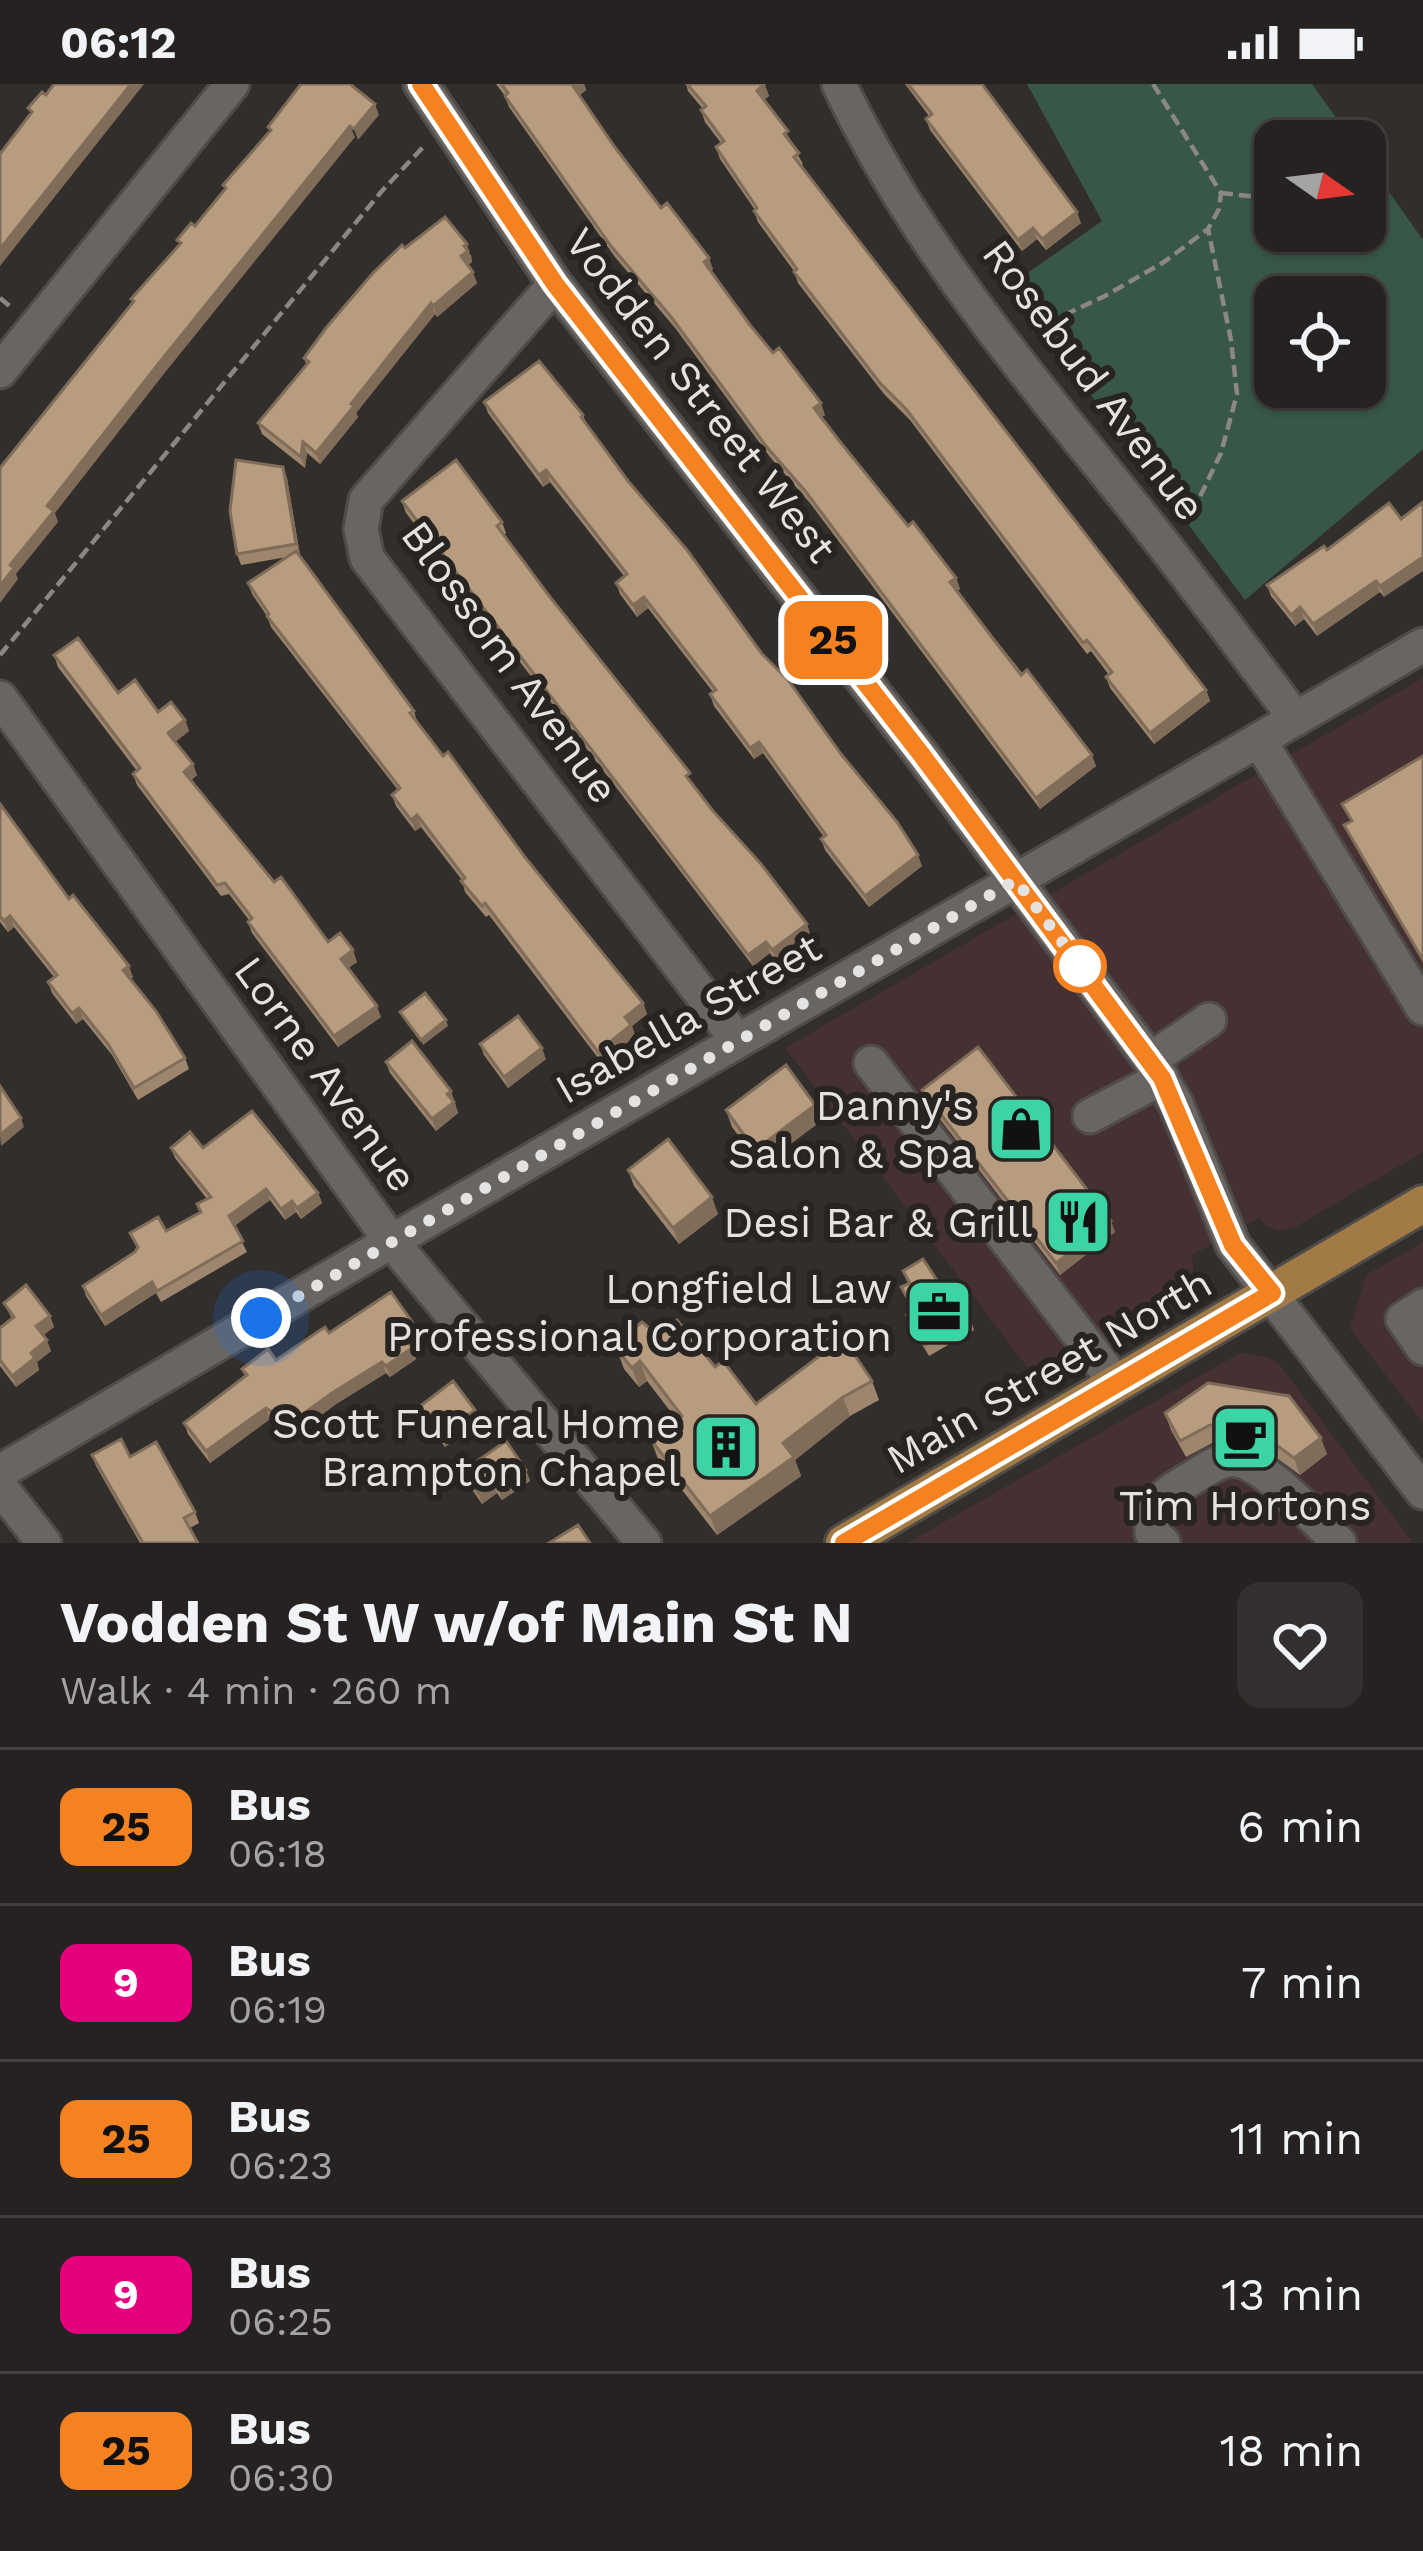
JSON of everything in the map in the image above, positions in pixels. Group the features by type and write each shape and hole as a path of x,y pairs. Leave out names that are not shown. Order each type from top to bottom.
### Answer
{"main road":[{"name":"Main Street North","path":"864,1538 1423,1204"}],"street":[{"path":"0,371 232,84"},
{"name":"Vodden Street West","path":"421,84 555,284 1016,880 1156,1069 1233,1245 1416,1469"},
{"name":"Rosebud Avenue","path":"839,84 870,149 1008,351 1295,719"},
{"name":"Blossom Avenue","path":"555,284 366,500 361,529 368,558 737,1040"},
{"name":"Isabella Street","path":"0,1472 1423,645"},
{"name":"Lorne Avenue","path":"0,698 391,1241 644,1543"},
{"path":"1259,740 1423,1008"},
{"path":"1090,1116 1156,1069 1209,1020"},
{"path":"872,1063 1117,1384"},
{"path":"1423,1306 1403,1319 1423,1348"},
{"path":"1163,1543 1152,1533 1150,1516 1161,1496 1223,1460 1258,1467 1339,1543"},
{"path":"0,1487 44,1543"}],"path":[{"path":"1008,351 1039,324 1164,262 1208,229 1219,209 1221,193 1153,84"},
{"path":"0,655 381,192 445,123"},
{"path":"1221,193 1254,197"},
{"path":"1155,534 1196,505 1221,454 1237,394 1208,229"}],"shaded area":[{"path":"1423,678 1423,1152 1297,1226 1279,1231 1259,1218 1192,1255 1194,1272 1183,1292 1036,1379 785,1048"},
{"path":"1423,1242 1423,1423 1350,1329 1366,1275"},
{"path":"1240,1353 1267,1357 1280,1365 1413,1543 907,1543"}],"green space":[{"path":"1027,84 1312,84 1338,120 1254,120 1254,252 1386,252 1386,188 1423,240 1423,449 1245,600 1009,286 1102,221"}],"building":[{"path":"54,84 131,84 0,249 0,154 32,112 28,108"},
{"path":"301,84 350,84 375,104 354,129 350,126 47,506 54,511 10,565 14,568 0,586 0,468 134,301 131,299 181,243 177,240 226,188 223,185 271,130 268,127"},
{"path":"501,84 575,84 661,208 667,203 709,258 704,262 750,325 773,353 779,348 821,403 814,408 908,526 913,522 956,578 950,582 994,640 1021,675 1027,670 1092,755 1036,798 806,492 611,246"},
{"path":"687,84 764,84 757,91 788,131 784,134 799,153 794,157 1206,690 1150,733 1106,677 1112,672 1087,640 1083,643 906,409 880,383 794,272 797,269 754,211 757,208 716,147 724,141 701,110 706,106"},
{"path":"908,84 982,84 1077,212 1042,239 1033,228 1018,240 926,119 932,114"},
{"path":"445,217 467,244 468,251 461,256 473,272 433,306 431,303 316,453 303,442 301,457 258,423 309,362 304,358 326,328 373,273 402,245 405,248"},
{"path":"539,361 918,855 865,896 821,839 826,835 759,742 750,748 710,694 716,690 644,597 633,605 616,583 627,574 546,470 539,475 484,402"},
{"path":"236,460 283,467 296,544 237,554 230,511"},
{"path":"456,460 550,597 690,773 686,776 713,811 807,924 772,950 766,942 748,955 402,501"},
{"path":"1423,502 1423,557 1380,586 1376,581 1313,624 1300,607 1291,615 1267,585 1324,546 1327,550 1389,503 1401,519"},
{"path":"296,551 443,756 448,752 524,856 643,1003 625,1017 631,1025 598,1052 485,903 482,906 461,881 465,878 417,815 411,820 392,795 400,788 267,616 248,583"},
{"path":"78,638 118,693 135,680 158,712 171,702 185,720 168,733 193,764 184,772 274,882 281,877 328,942 340,933 353,950 341,959 377,1006 334,1036 248,922 252,918 225,883 217,885 133,774 140,768 54,655"},
{"path":"1423,756 1423,960 1344,825 1352,821 1342,804"},
{"path":"0,804 69,899 73,895 129,966 123,970 185,1058 134,1088 79,1008 72,1013 48,982 57,975 10,916 4,921 0,916"},
{"path":"425,993 446,1020 421,1040 400,1012"},
{"path":"518,1016 542,1048 504,1077 480,1044"},
{"path":"412,1041 451,1091 447,1094 454,1102 432,1119 386,1062"},
{"path":"978,1047 1111,1221 1056,1263 922,1090"},
{"path":"786,1065 815,1105 755,1150 726,1110"},
{"path":"0,1086 21,1118 0,1135"},
{"path":"252,1111 318,1193 297,1208 292,1201 281,1209 266,1189 229,1216 243,1241 157,1291 152,1282 101,1315 83,1286 135,1252 138,1247 130,1233 158,1217 166,1231 201,1212 197,1204 211,1197 171,1148 190,1132 203,1148"},
{"path":"668,1139 712,1197 673,1228 628,1170"},
{"name":"Longfield Law Professional Corporation","path":"923,1259 944,1291 952,1287 970,1319 925,1345 907,1315 915,1311 901,1287 910,1283 903,1271"},
{"path":"26,1285 50,1316 36,1326 47,1340 31,1353 35,1358 12,1376 0,1360 0,1328 14,1317 4,1303"},
{"path":"391,1292 417,1329 405,1338 412,1348 386,1366 382,1362 292,1422 281,1408 274,1413 266,1408 206,1451 184,1423 247,1375 242,1369 268,1349 276,1360 325,1327 329,1333"},
{"path":"677,1320 715,1367 723,1361 756,1404 825,1352 813,1334 832,1321 872,1381 783,1443 794,1457 710,1516 651,1440 682,1416 640,1361 632,1368 617,1350 624,1344 620,1339 642,1322 658,1335"},
{"path":"453,1381 475,1410 441,1436 419,1407"},
{"path":"1208,1383 1289,1396 1321,1438 1294,1458 1260,1433 1236,1424 1210,1425 1180,1441 1165,1413"},
{"path":"121,1439 130,1457 156,1442 195,1512 184,1518 198,1543 143,1543 92,1455"},
{"path":"506,1441 526,1470 498,1489 493,1482 478,1493 463,1471"},
{"path":"578,1525 590,1543 549,1543"}],"bus line":[{"name":"25","path":"421,84 555,284 921,754 1162,1078 1233,1245 1272,1293 844,1543"}],"place":[{"name":"Danny's Salon & Spa","path":"1021,1129"},
{"name":"Desi Bar & Grill","path":"1078,1222"},
{"name":"Longfield Law Professional Corporation","path":"939,1312"},
{"name":"Tim Hortons","path":"1245,1438"},
{"name":"Scott Funeral Home Brampton Chapel","path":"726,1447"}],"route":[{"path":"261,1318 1016,880 1094,985 1080,966"}]}
